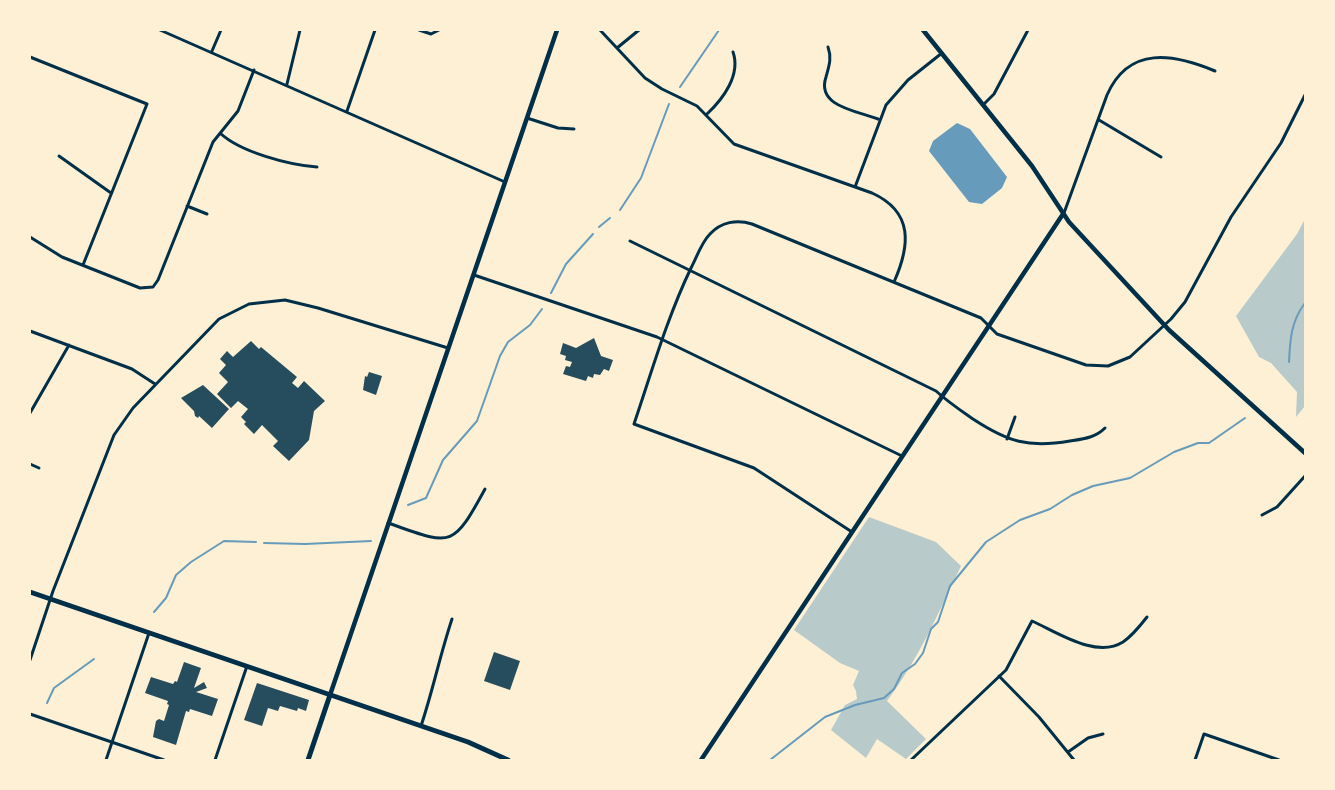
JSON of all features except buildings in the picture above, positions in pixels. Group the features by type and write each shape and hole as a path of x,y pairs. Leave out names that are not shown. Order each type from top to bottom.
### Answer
{"main road":[{"path":"30,592 468,742 508,760"},
{"path":"308,760 330,695"}],"street":[{"path":"160,30 287,84 505,182"},
{"path":"212,51 221,30"},
{"path":"287,84 300,30"},
{"path":"347,111 374,30"},
{"path":"419,30 431,34 439,30"},
{"path":"330,695 556,30"},
{"path":"600,30 651,83 698,106 708,114 726,137 739,147 855,187 878,196 889,203 903,225 906,251 894,282"},
{"path":"617,48 639,30"},
{"path":"923,30 1040,176 1064,214 1164,326 1305,453"},
{"path":"983,105 994,94 1028,30"},
{"path":"828,47 830,60 824,90 827,98 834,103 879,119"},
{"path":"708,114 727,90 735,64 733,52"},
{"path":"855,187 879,119 886,105 899,89 942,53"},
{"path":"30,57 147,104 83,265"},
{"path":"701,760 1064,214 1114,83 1125,71 1140,62 1158,57 1175,58 1215,71"},
{"path":"30,237 62,256 83,265 140,288 150,288 158,280 213,142 238,111 254,70"},
{"path":"852,532 754,468 634,424 676,301 690,270 711,233 722,225 735,222 752,224 981,318 998,334 1080,363 1102,366 1119,363 1130,357 1164,326 1185,302 1231,217 1281,143 1305,95"},
{"path":"527,117 558,128 574,129"},
{"path":"1099,120 1162,157"},
{"path":"220,133 230,141 277,160 317,167"},
{"path":"59,156 111,193"},
{"path":"187,206 207,214"},
{"path":"630,241 936,391 992,431 1008,439 1031,444 1050,444 1095,436 1104,428"},
{"path":"473,274 663,339 902,456"},
{"path":"30,660 50,599 110,442 127,415 219,319 241,307 265,301 285,300 305,304 448,348"},
{"path":"30,331 135,370 155,384"},
{"path":"30,413 69,345"},
{"path":"1008,439 1015,418"},
{"path":"30,464 39,468"},
{"path":"1262,514 1277,507 1305,476"},
{"path":"388,523 433,538 447,538 463,528 485,489"},
{"path":"911,760 999,676 1012,661 1032,621 1080,642 1105,648 1122,642 1147,617"},
{"path":"420,726 435,684 437,663 452,619"},
{"path":"106,760 149,633"},
{"path":"215,760 247,666"},
{"path":"999,676 1074,760"},
{"path":"30,714 164,760"},
{"path":"1068,752 1088,738 1103,734"},
{"path":"1196,760 1204,734 1279,760"}],"shaded area":[{"path":"1305,219 1305,406 1296,417 1297,392 1271,363 1259,357 1236,316 1297,234"},
{"path":"869,517 936,542 961,566 909,669 887,701 926,739 906,759 877,739 866,758 831,730 845,705 857,699 853,685 859,671 840,663 794,630"}],"water":[{"path":"957,123 970,129 1007,177 1002,188 982,204 969,202 929,151 933,141"}],"waterway":[{"path":"680,87 719,30"},
{"path":"620,210 641,178 669,104"},
{"path":"599,227 610,218"},
{"path":"551,293 566,264 593,234"},
{"path":"1289,362 1294,324 1305,303"},
{"path":"408,505 426,498 443,460 477,421 500,356 508,342 530,325 542,309"},
{"path":"770,760 825,717 855,705 884,698 894,689 902,673 915,664 923,653 931,629 938,622 950,586 986,542 1020,520 1050,509 1072,495 1093,486 1130,478 1174,452 1198,443 1209,443 1245,418"},
{"path":"154,612 166,598 176,575 191,562 224,541 256,542"},
{"path":"264,543 305,544 371,541"},
{"path":"47,703 54,688 94,659"}]}
